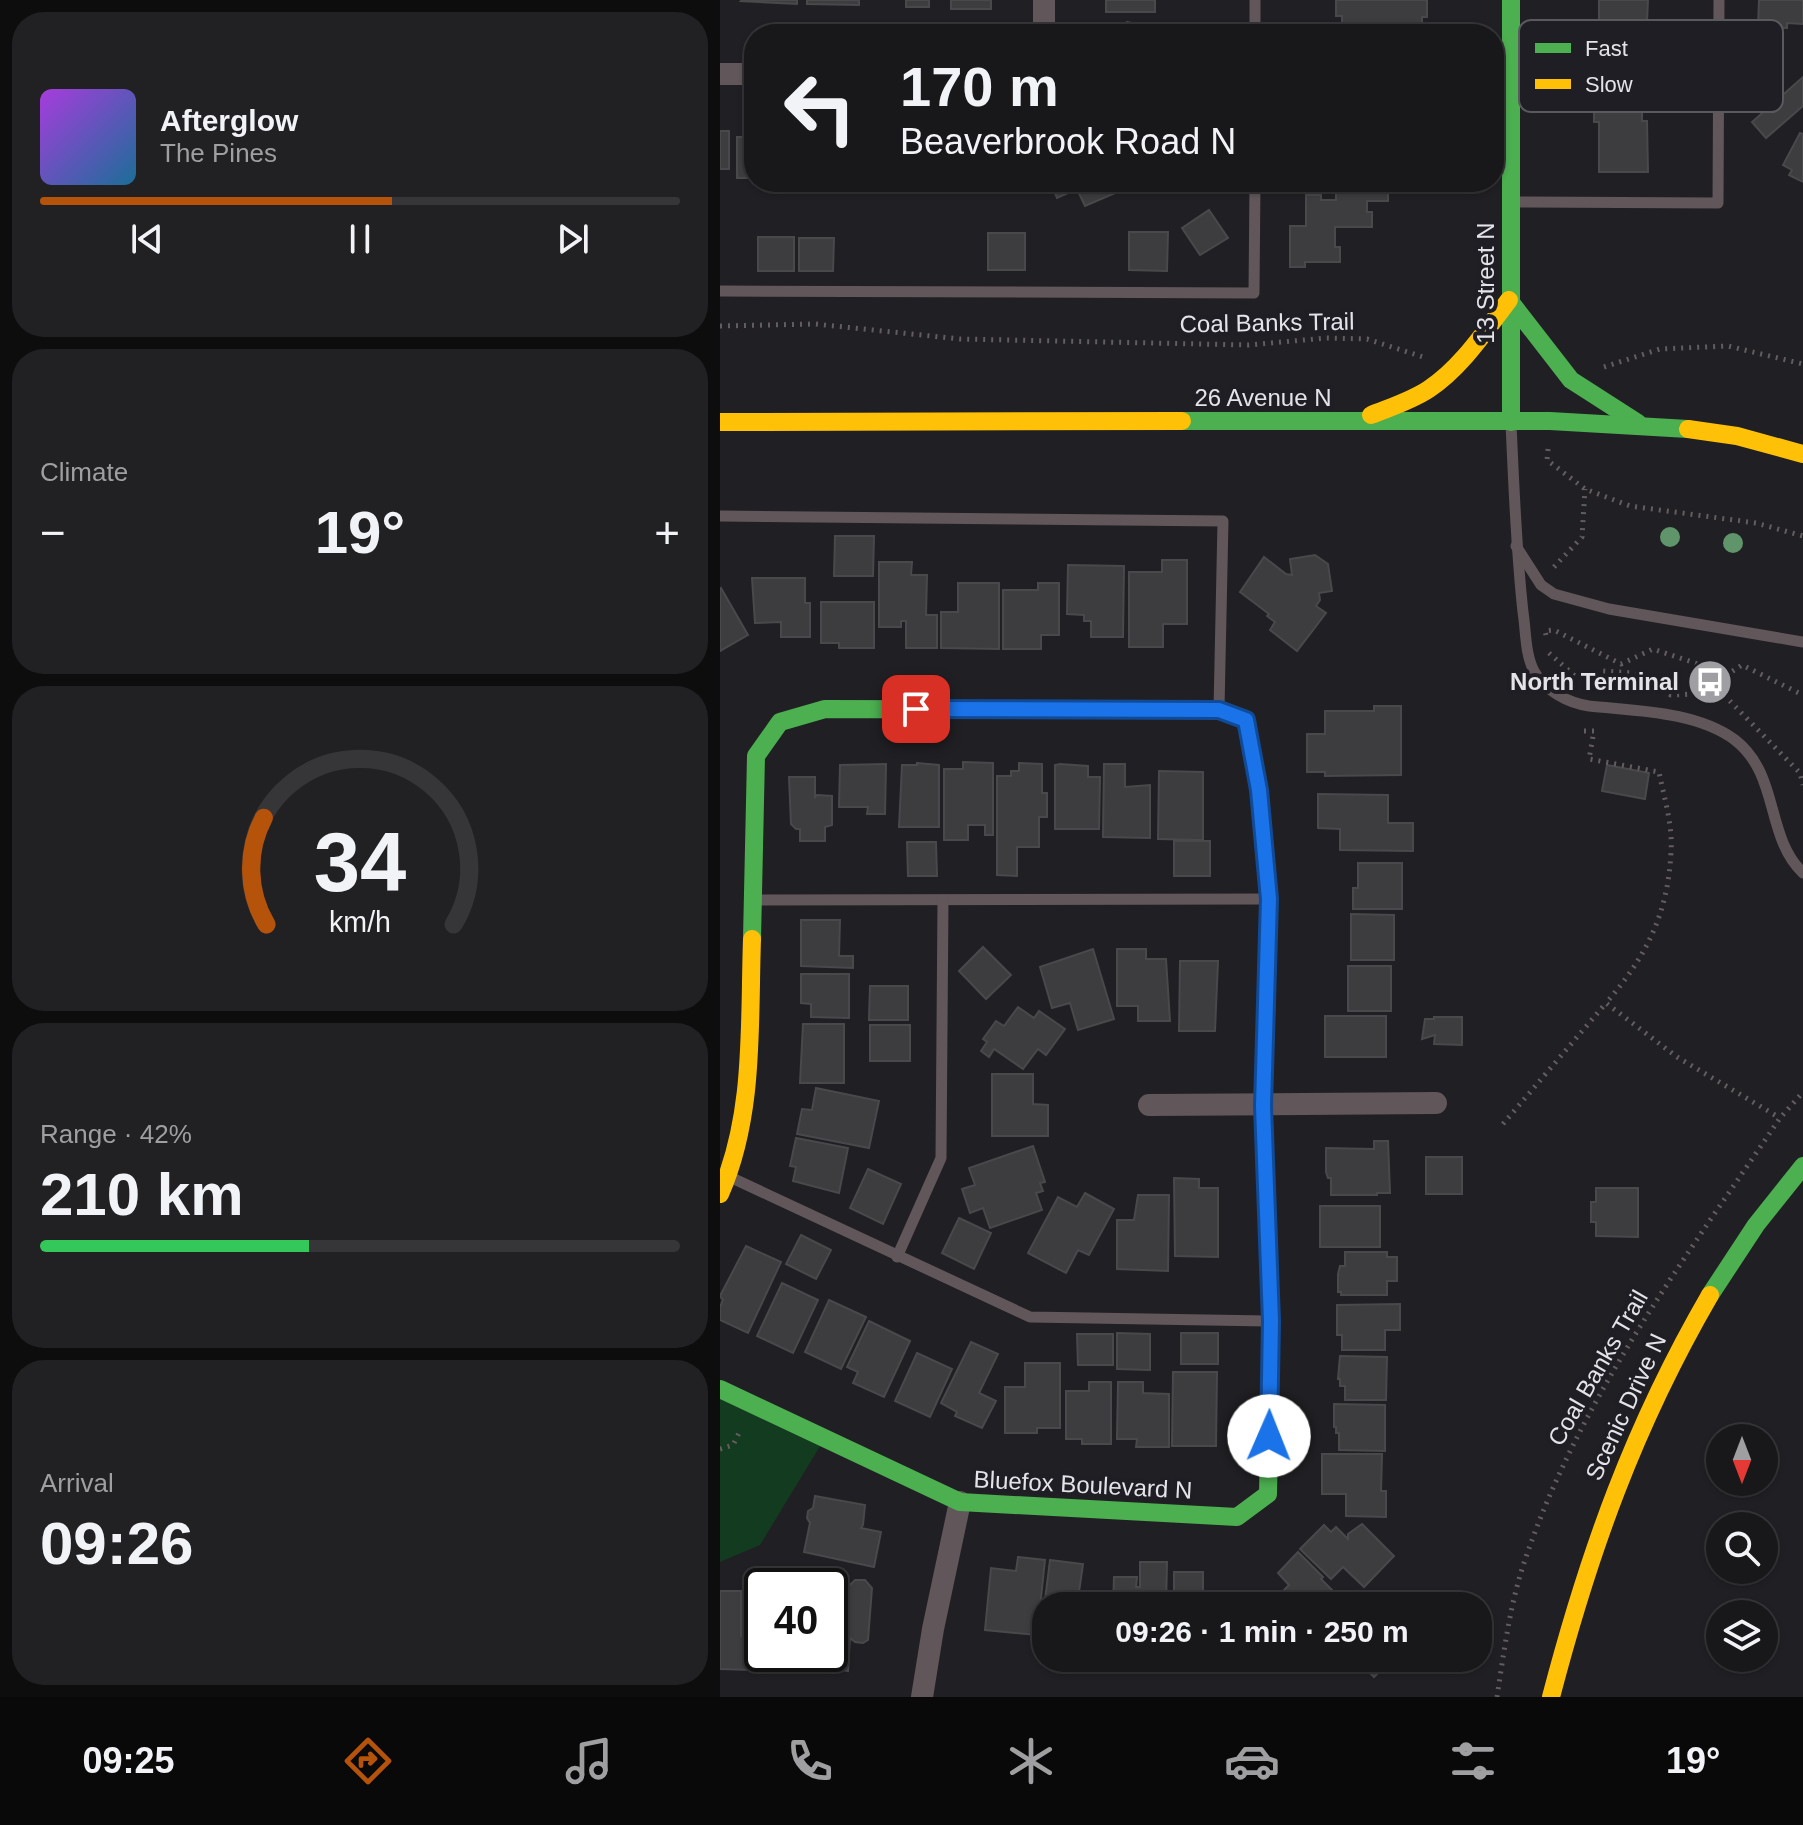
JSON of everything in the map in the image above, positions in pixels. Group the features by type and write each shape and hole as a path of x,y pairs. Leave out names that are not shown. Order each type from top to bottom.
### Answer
{"street":[{"path":"1044,0 1044,24"},
{"name":"13 Street N","path":"1511,0 1511,422"},
{"path":"720,74 744,74"},
{"path":"1353,422 1408,401 1437,384 1509,300 1571,380 1643,425"},
{"name":"26 Avenue N","path":"720,422 1550,421 1684,428 1737,436 1803,454"},
{"path":"720,1194 748,1085 756,756 780,722 825,709 1219,710 1246,720 1259,790 1269,899 1263,1106 1271,1321"},
{"path":"1149,1105 1436,1103"},
{"name":"Scenic Drive N","path":"1551,1697 1589,1557 1621,1469 1669,1364 1728,1266 1771,1204 1803,1166"},
{"name":"Bluefox Boulevard N","path":"720,1389 960,1502 1237,1517 1268,1494 1271,1321"},
{"path":"922,1697 960,1502"}],"lane":[{"path":"1255,0 1255,24"},
{"path":"1719,0 1719,20"},
{"path":"1510,202 1718,203 1718,112"},
{"path":"720,291 1254,293 1255,192"},
{"path":"1511,422 1516,545 1533,669 1554,692 1576,703 1654,711 1701,724 1734,740 1761,772 1772,799 1781,837 1792,861 1803,873"},
{"path":"720,516 1223,521 1219,710"},
{"path":"1516,545 1541,585 1554,594 1609,609 1803,642"},
{"path":"753,900 1269,899"},
{"path":"897,1257 941,1158 943,900"},
{"path":"724,1174 1030,1317 1271,1321"}],"path":[{"name":"Coal Banks Trail","path":"720,326 815,324 960,339 1234,345 1326,338 1367,339 1423,357 1433,349 1453,369"},
{"path":"1571,380 1660,349 1728,346 1803,364"},
{"path":"1550,421 1547,460 1585,489 1630,506 1756,523 1803,536"},
{"path":"1554,567 1582,537 1585,489"},
{"path":"1803,695 1742,665 1728,674 1653,649 1621,664 1554,630 1545,631 1550,655 1576,677 1603,671 1634,673 1671,695 1722,693 1800,773 1803,785"},
{"path":"1503,1124 1635,968 1656,927 1672,850 1659,772 1589,759 1594,731 1584,731"},
{"path":"1606,1003 1677,1057 1780,1118"},
{"name":"Coal Banks Trail","path":"1497,1697 1524,1562 1558,1474 1642,1322 1780,1118 1803,1092"}],"green space":[{"path":"720,1389 825,1438 760,1545 720,1562"}],"building":[{"path":"742,0 797,0 797,4 741,1"},
{"path":"807,0 859,0 859,5 807,4"},
{"path":"906,0 929,0 929,7 906,7"},
{"path":"951,0 991,0 991,9 951,9"},
{"path":"1106,0 1155,0 1155,12 1106,12"},
{"path":"1336,0 1427,0 1427,17 1422,17 1422,24 1342,24 1342,16 1336,16"},
{"path":"1599,0 1648,0 1647,20 1599,20"},
{"path":"1759,0 1803,0 1803,24 1787,23 1787,28 1783,28 1783,20 1758,20"},
{"path":"1803,77 1803,106 1766,138 1752,122 1763,112 1783,112 1783,95"},
{"path":"1594,112 1642,112 1642,121 1647,121 1648,172 1599,172 1599,122 1594,122"},
{"path":"720,131 729,131 729,169 720,169"},
{"path":"1800,133 1803,134 1803,182 1789,175 1792,170 1783,165"},
{"path":"737,137 744,137 744,178 737,178"},
{"path":"1057,192 1070,192 1057,198"},
{"path":"1078,192 1118,192 1085,206"},
{"path":"1336,192 1388,192 1388,201 1367,201 1367,212 1372,212 1372,227 1335,227 1335,247 1340,247 1340,262 1305,262 1305,267 1290,267 1290,226 1306,226 1306,195 1321,195 1321,200 1336,200"},
{"path":"1209,210 1228,238 1200,255 1182,228"},
{"path":"1129,232 1168,232 1167,271 1129,270"},
{"path":"988,233 1025,233 1025,270 988,270"},
{"path":"758,237 794,237 794,271 758,271"},
{"path":"799,238 834,238 833,271 799,271"},
{"path":"835,536 874,536 873,576 834,576"},
{"path":"1315,555 1328,564 1332,591 1319,593 1320,600 1316,606 1326,613 1297,651 1270,630 1275,622 1267,616 1269,614 1240,592 1264,557 1286,574 1292,575 1290,559"},
{"path":"1162,560 1187,560 1187,624 1163,624 1163,647 1129,647 1129,572 1162,572"},
{"path":"879,562 912,562 911,575 927,575 926,615 937,615 937,648 906,648 906,621 901,621 901,627 879,627"},
{"path":"1068,565 1124,566 1123,637 1091,637 1091,621 1084,621 1084,615 1067,614"},
{"path":"752,578 805,578 805,603 810,603 810,637 781,637 781,622 755,623"},
{"path":"958,583 999,583 999,649 941,648 941,612 958,612"},
{"path":"1038,583 1059,583 1059,635 1041,635 1041,649 1003,649 1003,590 1038,590"},
{"path":"720,589 748,635 720,651"},
{"path":"821,602 874,602 874,648 839,648 839,643 821,643"},
{"path":"1374,706 1401,706 1401,775 1325,776 1325,772 1307,772 1307,734 1325,734 1325,711 1374,711"},
{"path":"963,762 993,763 993,835 985,835 985,825 968,825 968,840 944,840 944,769 963,769"},
{"path":"1019,763 1042,764 1042,793 1047,793 1047,817 1039,817 1039,847 1017,847 1017,876 997,875 997,776 1011,776 1011,771 1019,771"},
{"path":"886,764 885,814 867,814 868,807 839,807 840,765"},
{"path":"1104,764 1125,764 1125,787 1150,785 1150,838 1103,837"},
{"path":"902,765 939,765 939,827 899,827"},
{"path":"1055,765 1088,766 1088,777 1100,777 1099,829 1055,829"},
{"path":"1607,765 1649,773 1645,799 1602,791"},
{"path":"1159,771 1203,772 1203,840 1158,839"},
{"path":"789,777 815,777 815,797 832,796 832,825 825,827 825,841 800,841 800,829 791,824"},
{"path":"1318,794 1388,795 1388,823 1413,823 1413,851 1340,850 1340,829 1318,828"},
{"path":"1174,841 1210,841 1210,876 1174,876"},
{"path":"907,842 936,842 937,876 908,876"},
{"path":"1358,863 1402,863 1402,909 1353,909 1353,888 1358,888"},
{"path":"1351,914 1394,915 1394,960 1351,960"},
{"path":"801,920 840,920 839,956 853,956 853,968 801,966"},
{"path":"983,947 1011,975 986,999 959,971"},
{"path":"1093,949 1114,1019 1078,1030 1070,1003 1052,1008 1040,967"},
{"path":"1117,949 1146,949 1146,959 1166,959 1170,1021 1138,1021 1138,1006 1117,1006"},
{"path":"1180,961 1218,961 1215,1031 1179,1031"},
{"path":"1348,966 1391,966 1391,1011 1348,1011"},
{"path":"801,974 849,974 849,1018 811,1017 811,1004 801,1003"},
{"path":"870,986 908,986 908,1020 869,1020"},
{"path":"1018,1007 1034,1018 1039,1011 1065,1029 1046,1055 1038,1049 1023,1069 994,1049 989,1057 981,1051 987,1042 983,1039 996,1021 1004,1026"},
{"path":"1325,1016 1386,1016 1386,1057 1325,1057"},
{"path":"1462,1017 1462,1045 1434,1044 1435,1035 1422,1039 1425,1019"},
{"path":"803,1024 844,1024 844,1083 800,1083"},
{"path":"870,1025 910,1025 910,1061 870,1061"},
{"path":"992,1074 1033,1074 1033,1104 1048,1105 1048,1136 992,1136"},
{"path":"816,1088 879,1101 869,1148 797,1134 802,1109 812,1110"},
{"path":"796,1138 848,1148 839,1193 793,1181 796,1167 790,1166"},
{"path":"1374,1141 1388,1141 1390,1193 1331,1195 1331,1178 1326,1172 1326,1148 1374,1149"},
{"path":"1033,1146 1045,1182 1040,1183 1043,1191 1036,1193 1042,1210 990,1228 983,1208 970,1213 962,1189 975,1185 969,1168"},
{"path":"1426,1157 1462,1157 1462,1194 1426,1194"},
{"path":"868,1169 901,1184 883,1224 850,1208"},
{"path":"1174,1178 1199,1179 1199,1188 1218,1188 1218,1257 1175,1256"},
{"path":"1596,1188 1638,1188 1638,1237 1596,1236 1596,1222 1591,1222 1591,1202 1596,1202"},
{"path":"1085,1193 1114,1209 1089,1255 1078,1250 1066,1273 1028,1253 1058,1197 1077,1207"},
{"path":"1138,1195 1169,1195 1168,1271 1117,1269 1117,1220 1134,1220"},
{"path":"1320,1206 1380,1206 1380,1247 1320,1247"},
{"path":"959,1218 991,1233 974,1269 942,1253"},
{"path":"801,1235 831,1250 816,1279 786,1264"},
{"path":"746,1246 781,1262 748,1333 720,1320 723,1300 720,1296"},
{"path":"1345,1252 1387,1252 1387,1257 1397,1257 1397,1281 1387,1281 1387,1295 1341,1295 1338,1292 1338,1274 1340,1266 1345,1266"},
{"path":"782,1283 818,1300 793,1353 757,1336"},
{"path":"829,1300 866,1317 841,1369 805,1352"},
{"path":"1400,1304 1400,1330 1385,1330 1385,1350 1342,1350 1342,1335 1337,1335 1337,1305"},
{"path":"869,1321 910,1341 884,1397 853,1383 858,1372 847,1367"},
{"path":"1117,1333 1150,1334 1150,1370 1117,1369"},
{"path":"1181,1333 1218,1333 1218,1364 1181,1364"},
{"path":"1077,1334 1113,1334 1113,1365 1078,1365"},
{"path":"971,1342 998,1354 979,1393 996,1401 982,1428 955,1416 957,1412 941,1403"},
{"path":"917,1353 952,1369 930,1417 895,1401"},
{"path":"1340,1356 1387,1357 1386,1400 1345,1400 1345,1386 1340,1386 1338,1379"},
{"path":"1025,1363 1060,1363 1060,1428 1037,1428 1037,1433 1005,1433 1005,1387 1025,1387"},
{"path":"1173,1372 1217,1372 1216,1446 1172,1446"},
{"path":"1089,1382 1111,1382 1111,1444 1082,1444 1082,1439 1066,1439 1066,1391 1089,1391"},
{"path":"1118,1382 1143,1382 1143,1393 1169,1394 1169,1447 1136,1447 1137,1439 1117,1439"},
{"path":"1334,1404 1385,1405 1385,1451 1339,1450 1339,1433 1334,1427"},
{"path":"1322,1454 1382,1454 1381,1491 1386,1491 1386,1517 1346,1516 1346,1494 1322,1494"},
{"path":"815,1496 865,1505 861,1528 881,1532 874,1567 804,1552 810,1523 808,1511 813,1508"},
{"path":"1362,1524 1394,1556 1364,1587 1343,1567 1331,1579 1300,1549 1324,1525 1331,1532 1336,1527 1348,1539 1348,1534"},
{"path":"1298,1552 1334,1592 1282,1592 1289,1585 1278,1573"},
{"path":"1018,1557 1045,1560 1042,1592 1032,1592 1032,1635 985,1630 991,1568 1016,1571"},
{"path":"1050,1560 1083,1564 1079,1592 1046,1592"},
{"path":"1140,1562 1167,1562 1166,1592 1113,1592 1114,1577 1137,1577 1136,1587 1140,1587"},
{"path":"1174,1572 1203,1572 1203,1592 1174,1592"},
{"path":"855,1580 865,1580 872,1588 868,1640 863,1643 850,1638 848,1671 848,1587"},
{"path":"720,1591 741,1591 744,1670 720,1669"}],"traffic: fast":[{"path":"1511,0 1511,422"},
{"path":"1509,300 1571,380 1638,423"},
{"path":"1182,421 1550,421 1688,429"},
{"path":"752,939 756,756 780,722 825,709 1219,710 1246,720 1259,790 1269,899 1266,1017"},
{"path":"1710,1295 1756,1225 1803,1166"},
{"path":"720,1389 960,1502 1237,1517 1268,1494 1269,1442"}],"traffic: slow":[{"path":"1371,415 1415,397 1441,380 1472,348 1509,300"},
{"path":"720,422 1182,421"},
{"path":"1688,429 1737,436 1803,454"},
{"path":"720,1194 731,1164 745,1101 752,939"},
{"path":"1266,1017 1263,1106 1271,1321 1269,1442"},
{"path":"1551,1697 1581,1591 1616,1491 1658,1393 1710,1295"}],"place":[{"name":"North Terminal","path":"1710,682"}],"route":[{"path":"916,709 1219,710 1246,720 1259,790 1269,899 1263,1106 1271,1321 1269,1436"}]}
